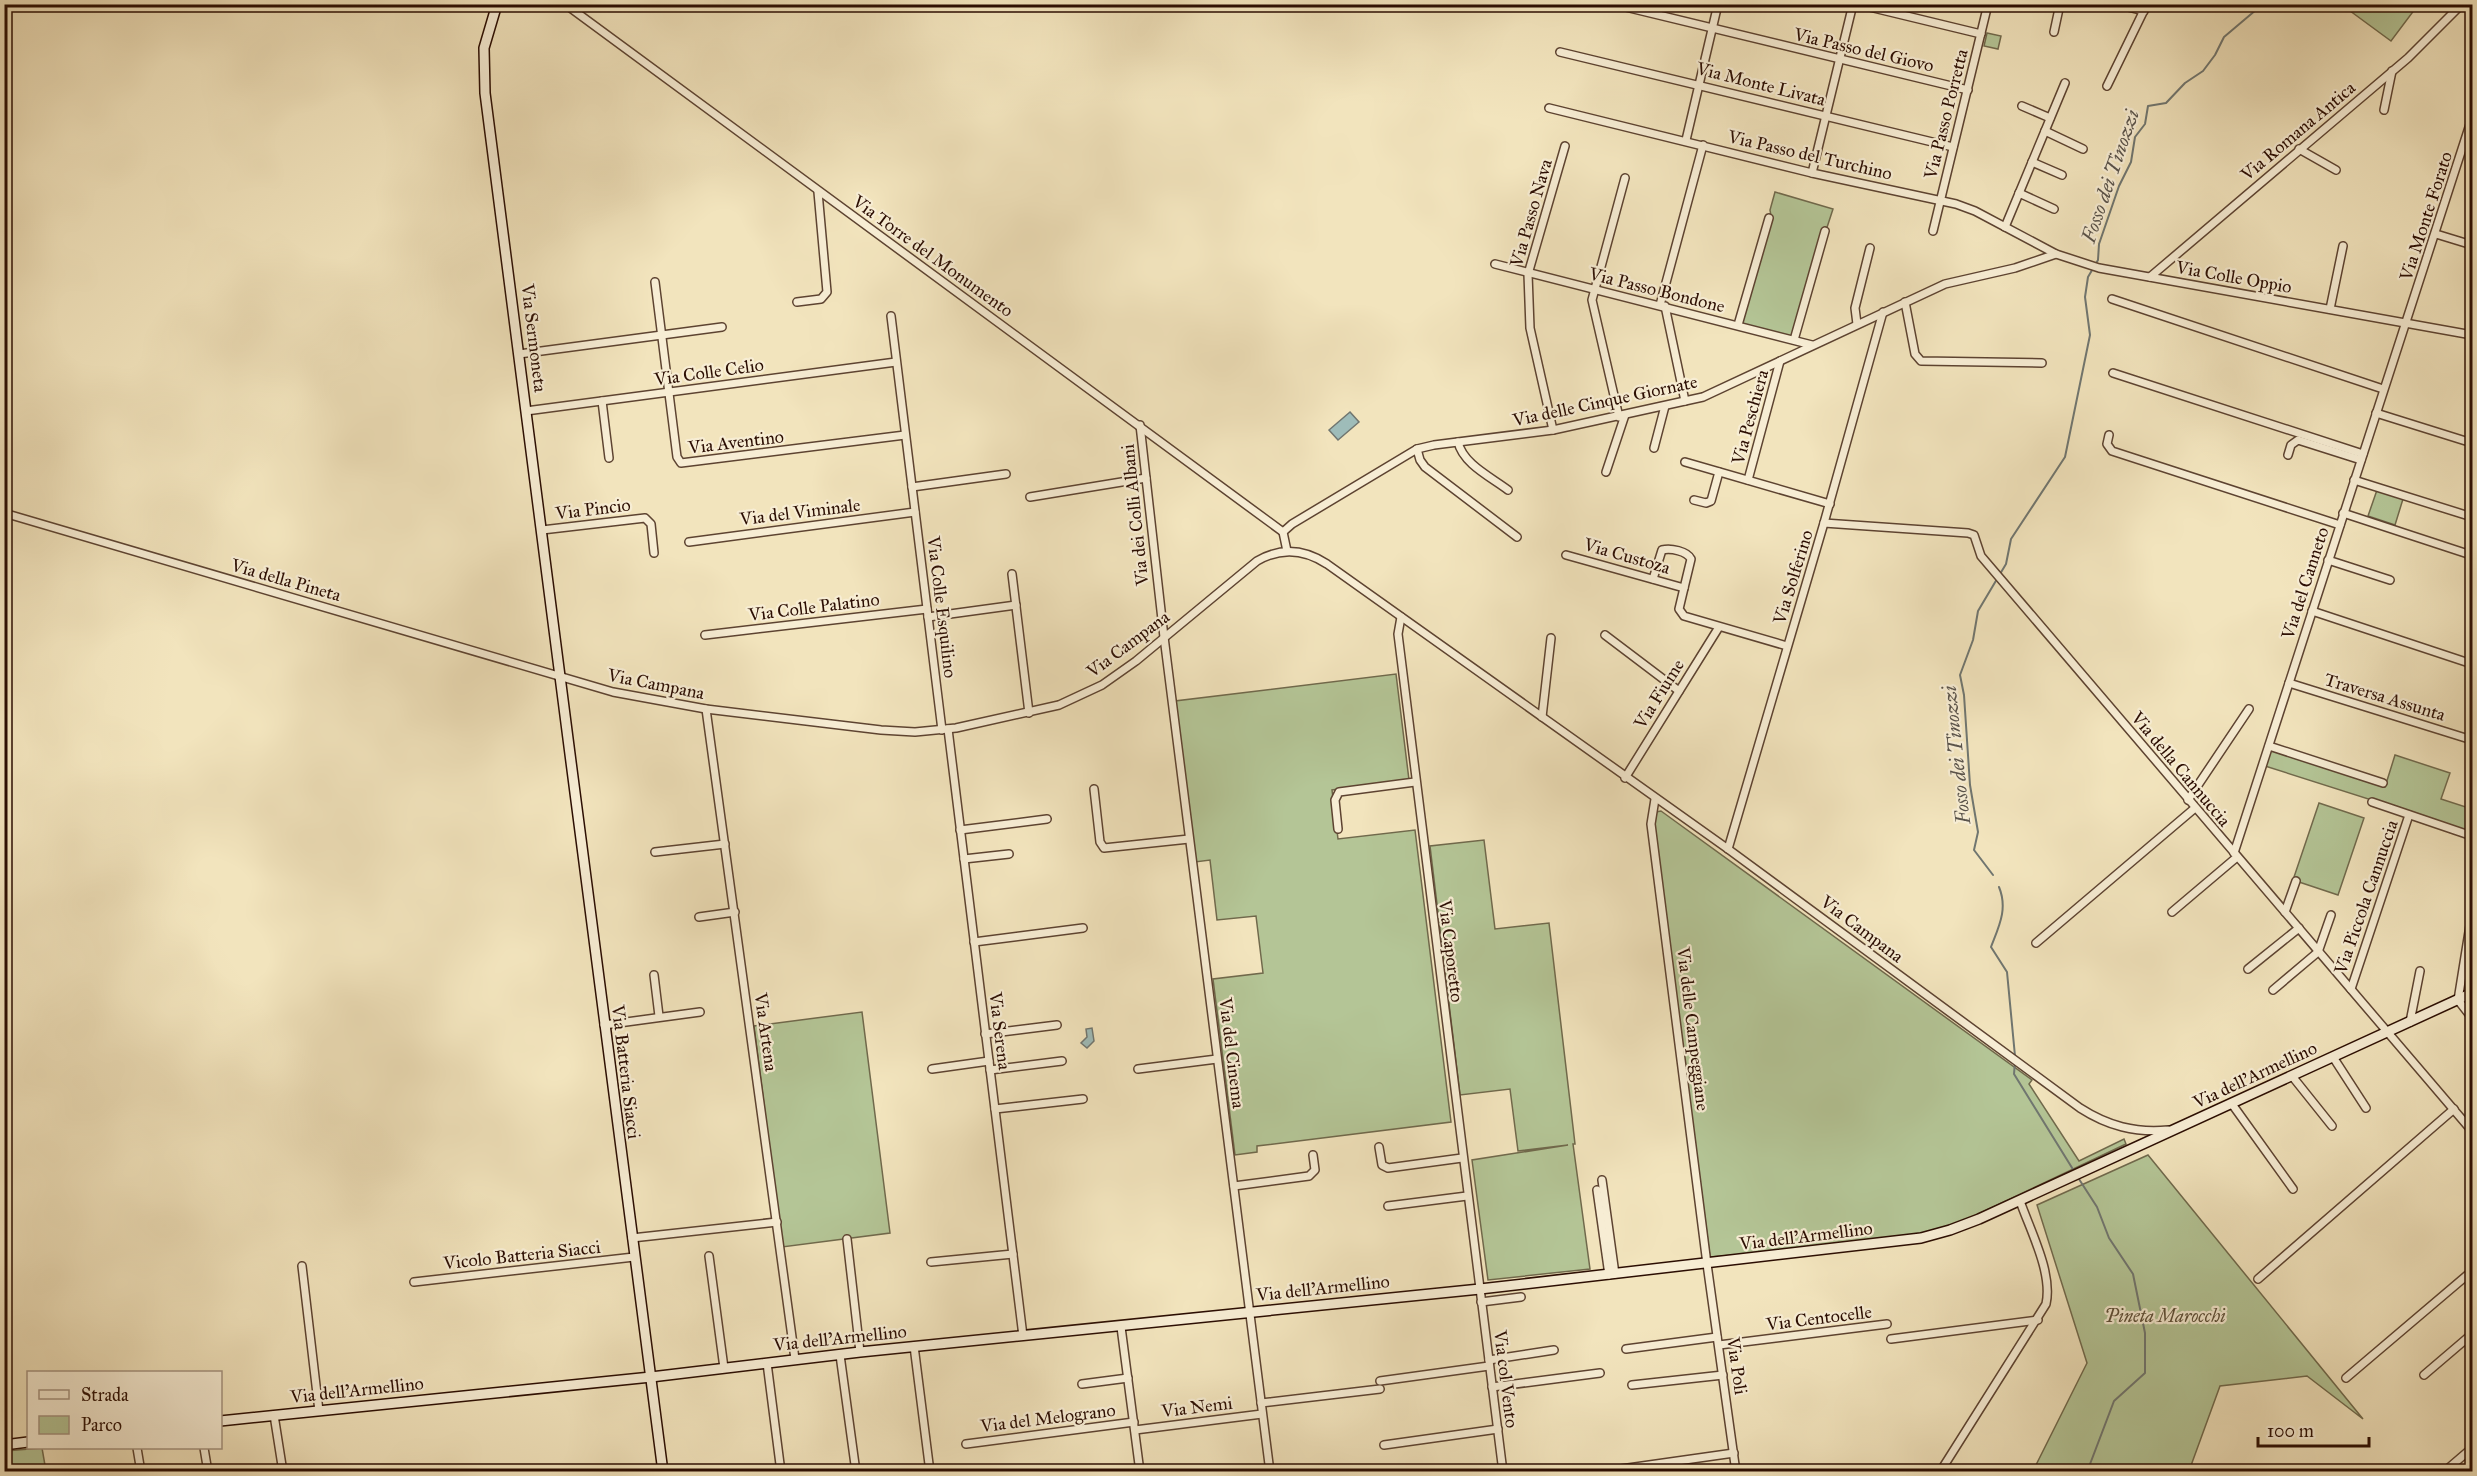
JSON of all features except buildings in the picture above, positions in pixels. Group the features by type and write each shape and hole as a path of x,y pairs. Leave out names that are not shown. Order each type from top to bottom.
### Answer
{"street":[{"name":"Via Sermoneta","path":"497,4 486,37 483,71 559,677"},
{"name":"Via Torre del Monumento","path":"565,4 1283,532"},
{"name":"Via Passo del Giovo","path":"1613,4 1968,90"},
{"path":"1686,140 1718,4"},
{"path":"1812,173 1855,4 1981,34"},
{"name":"Via Passo Porretta","path":"1933,231 1988,4"},
{"path":"2054,33 2060,4"},
{"path":"2107,86 2146,8 2116,4"},
{"name":"Via Romana Antica","path":"2151,277 2392,70 2462,4"},
{"name":"Via Monte Livata","path":"1560,52 1953,147"},
{"path":"2384,110 2392,70"},
{"path":"2005,227 2065,83"},
{"path":"2022,106 2050,118"},
{"name":"Via Passo del Turchino","path":"1549,108 1969,209 2056,254"},
{"name":"Via Monte Forato","path":"2408,323 2471,130 2472,118"},
{"path":"2045,131 2083,149"},
{"path":"1685,401 1662,305 1703,145"},
{"name":"Via Passo Nava","path":"1553,430 1529,323 1528,273 1565,146"},
{"path":"2299,149 2336,170"},
{"path":"2032,162 2062,175"},
{"path":"1606,472 1622,416 1593,311 1594,289 1625,178"},
{"path":"797,302 821,299 827,292 818,192"},
{"path":"2019,193 2054,209"},
{"path":"1738,325 1769,218"},
{"path":"1794,340 1825,231"},
{"path":"2436,234 2472,245"},
{"path":"2330,309 2343,246"},
{"path":"1857,324 1855,308 1870,248"},
{"name":"Via Colle Oppio","path":"2056,254 2099,268 2472,335"},
{"name":"Via delle Cinque Giornate","path":"1283,532 1417,449 1553,430 1710,394 1953,281 2008,269 2056,254"},
{"name":"Via Passo Bondone","path":"1495,264 1812,345"},
{"name":"Via Aventino","path":"656,282 677,458 683,464 905,435"},
{"path":"2112,299 2383,389"},
{"path":"1905,302 1915,354 1921,361 2042,363"},
{"name":"Via Solferino","path":"1728,849 1830,504 1883,312"},
{"name":"Via Colle Esquilino","path":"891,316 927,613 945,730"},
{"name":"Via del Canneto","path":"2235,855 2383,389 2408,323"},
{"path":"519,354 722,327"},
{"name":"Via Peschiera","path":"1748,480 1780,361"},
{"name":"Via Colle Celio","path":"526,411 896,362"},
{"path":"2114,373 2362,457"},
{"path":"602,401 609,458"},
{"path":"1654,448 1665,406"},
{"path":"2376,413 2472,443"},
{"name":"Via dei Colli Albani","path":"1140,425 1164,637"},
{"path":"2109,435 2107,444 2112,451 2340,525"},
{"path":"2288,455 2293,442 2301,440 2362,457"},
{"path":"1458,442 1467,459 1508,490"},
{"path":"1417,449 1424,466 1517,537"},
{"name":"Via Peschiera","path":"1685,462 1830,504"},
{"path":"1694,500 1706,503 1711,501 1719,472"},
{"path":"912,487 1006,474"},
{"path":"1030,497 1146,478"},
{"path":"2354,480 2472,517"},
{"name":"Via del Viminale","path":"689,542 915,512"},
{"name":"Via della Pineta","path":"4,513 559,677"},
{"path":"2343,513 2471,555"},
{"name":"Via Pincio","path":"542,530 645,518 651,524 654,553"},
{"name":"Via della Cannuccia","path":"1824,523 1971,533 1977,540 1980,554 1992,569 2472,1131"},
{"path":"1283,532 1287,551"},
{"path":"1653,579 1662,550 1668,549 1685,554 1691,559 1684,588"},
{"name":"Via Campana","path":"559,677 631,696 706,709 887,731 945,730 1071,701 1102,685 1136,661 1251,566 1268,556 1287,551 1299,552 1322,561 1728,849 2080,1108 2107,1123 2137,1131 2177,1129"},
{"name":"Via Custoza","path":"1566,555 1684,588 1679,607 1682,615 1787,646"},
{"path":"2328,560 2391,580"},
{"path":"1012,574 1029,712"},
{"name":"Via Colle Palatino","path":"705,635 1016,605"},
{"path":"2312,611 2472,664"},
{"name":"Via Caporetto","path":"1401,617 1398,634 1415,782 1480,1289"},
{"name":"Via Fiume","path":"1625,778 1719,627"},
{"path":"1605,635 1679,691"},
{"name":"Via del Cinema","path":"1164,637 1270,1472"},
{"path":"1542,717 1551,638"},
{"name":"Via Batteria Siacci","path":"559,677 663,1472"},
{"name":"Traversa Assunta","path":"2289,683 2472,740"},
{"name":"Via Artena","path":"706,709 795,1359"},
{"path":"2188,800 2249,709"},
{"name":"Via Serena","path":"945,730 964,859 1023,1336"},
{"path":"2269,746 2383,783"},
{"path":"1338,829 1335,800 1339,792 1415,782"},
{"path":"1094,789 1100,842 1104,848 1189,839"},
{"name":"Via delle Campeggiane","path":"1655,799 1651,821 1707,1264"},
{"path":"2372,802 2472,836"},
{"path":"2036,943 2195,808"},
{"name":"Via Piccola Cannuccia","path":"2351,989 2409,815"},
{"path":"960,830 1047,819"},
{"path":"655,852 725,844"},
{"path":"964,859 1009,854"},
{"path":"2172,912 2235,855"},
{"path":"2284,912 2296,881"},
{"path":"699,917 735,912"},
{"path":"2472,913 2458,1000 2472,1017"},
{"path":"2273,990 2318,952 2331,915"},
{"path":"974,942 1083,928"},
{"path":"2248,969 2299,928"},
{"path":"2410,1022 2420,971"},
{"path":"654,975 659,1016"},
{"name":"Via dell'Armellino","path":"222,1421 651,1377 914,1346 1121,1327 1612,1275 1921,1238 1963,1226 2020,1201 2472,993"},
{"path":"604,1025 700,1012"},
{"path":"985,1034 1057,1025"},
{"path":"2333,1057 2366,1108"},
{"path":"1138,1069 1217,1059"},
{"path":"990,1070 1062,1061"},
{"path":"932,1069 989,1062"},
{"path":"2292,1076 2331,1126"},
{"path":"995,1109 1083,1099"},
{"path":"2232,1104 2293,1189"},
{"path":"2258,1279 2454,1109"},
{"path":"1379,1147 1382,1165 1388,1168 1462,1158"},
{"path":"1234,1186 1309,1176 1315,1170 1313,1155"},
{"path":"1602,1180 1612,1275"},
{"path":"1598,1190 1612,1275"},
{"path":"1389,1206 1467,1196"},
{"path":"1940,1472 2038,1320 2047,1300 2047,1281 2020,1201"},
{"path":"632,1238 777,1222"},
{"path":"847,1239 860,1352"},
{"path":"931,1262 1013,1254"},
{"path":"709,1256 724,1368"},
{"name":"Vicolo Batteria Siacci","path":"414,1282 634,1257"},
{"name":"Via Poli","path":"1707,1264 1736,1472"},
{"path":"303,1266 319,1411"},
{"path":"2346,1378 2472,1271"},
{"name":"Via col Vento","path":"1480,1289 1503,1472"},
{"path":"1481,1302 1521,1297"},
{"path":"1891,1339 2038,1320"},
{"name":"Via Centocelle","path":"1626,1349 1887,1324"},
{"name":"Via del Melograno","path":"1121,1327 1140,1472"},
{"path":"2424,1375 2472,1334"},
{"path":"914,1346 930,1472"},
{"path":"1261,1403 1380,1385 1554,1350"},
{"path":"840,1354 856,1472"},
{"path":"767,1363 781,1472"},
{"path":"1492,1387 1600,1373"},
{"path":"1632,1385 1723,1375"},
{"path":"1082,1384 1128,1378"},
{"name":"Via Nemi","path":"1134,1426 1262,1414"},
{"path":"274,1415 283,1472"},
{"name":"Via del Melograno","path":"966,1444 1134,1426"},
{"path":"1384,1445 1498,1429"},
{"path":"4,1444 27,1442"},
{"path":"2444,1472 2472,1448"},
{"path":"137,1449 141,1472"},
{"path":"204,1449 207,1466"},
{"path":"1621,1469 1734,1453"}],"green space":[{"path":"2418,4 2391,41 2342,5"},
{"path":"1987,33 2001,36 1998,49 1984,46"},
{"path":"1775,192 1833,209 1791,338 1742,325 1740,321 1771,216 1770,210"},
{"path":"2377,490 2403,499 2395,525 2368,516"},
{"path":"1396,674 1409,780 1332,790 1338,839 1415,830 1451,1122 1257,1146 1257,1152 1235,1155 1213,979 1263,973 1256,916 1217,920 1210,860 1195,862 1175,701"},
{"path":"2270,750 2385,787 2395,755 2450,773 2441,799 2472,809 2472,832 2265,766"},
{"path":"2319,803 2364,818 2338,895 2293,880"},
{"path":"1661,811 2032,1080 2029,1084 2079,1161 2124,1139 2126,1144 1951,1227 1894,1241 1710,1257 1653,823 1656,812"},
{"path":"1484,840 1495,929 1549,923 1575,1144 1573,1144 1590,1269 1488,1280 1472,1160 1568,1145 1518,1151 1510,1089 1460,1095 1430,846"},
{"path":"862,1012 890,1233 782,1247 754,1026"},
{"name":"Pineta Marocchi","path":"2148,1155 2363,1419 2307,1376 2220,1386 2189,1471 2033,1471 2087,1363 2037,1205"},
{"path":"42,1449 46,1471 5,1471 5,1451"}],"water":[{"path":"1350,412 1359,422 1338,440 1329,430"},
{"path":"1092,1028 1094,1041 1087,1048 1081,1043 1087,1037 1086,1029"}],"waterway":[{"name":"Fosso dei Tinozzi","path":"2000,574 2006,564 2011,539 2065,457 2090,335 2085,297 2088,277 2098,260 2099,244 2119,186 2131,162 2135,137 2145,124 2148,106 2166,103 2185,83 2203,71 2215,55 2224,37 2263,4"},
{"name":"Fosso dei Tinozzi","path":"1993,875 1974,850 1978,832 1970,785 1964,695 1960,675 1973,640 1978,611 1997,579"},
{"name":"Fosso dei Tinozzi","path":"1999,887 2003,910 1991,947 2007,972 2015,1056"},
{"name":"Fosso dei Tinozzi","path":"2015,1062 2014,1074 2074,1171"},
{"name":"Fosso dei Tinozzi","path":"2077,1176 2097,1207 2109,1238 2133,1274 2145,1333 2145,1373 2114,1401 2087,1472"}]}
